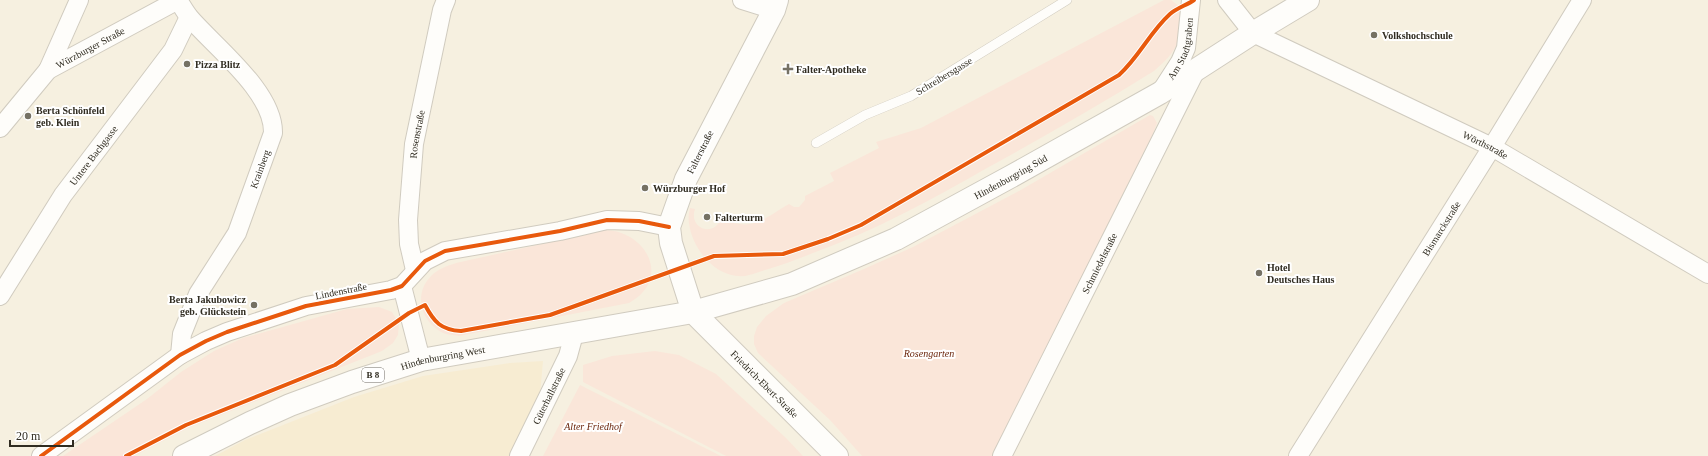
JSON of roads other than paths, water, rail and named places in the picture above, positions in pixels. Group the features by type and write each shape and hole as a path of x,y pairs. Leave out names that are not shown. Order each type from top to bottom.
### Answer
{"main road":[{"name":"Hindenburgring Süd","path":"693,312 792,284 896,240 1160,93 1253,33 1308,0"},
{"name":"Falterstraße","path":"693,312 671,243 669,227 686,180 776,5"},
{"name":"Hindenburgring West","path":"184,456 290,405 352,382 421,360 693,312"},
{"name":"Friedrich-Ebert-Straße","path":"693,312 837,456"}],"street":[{"path":"48,70 78,0"},
{"name":"Würzburger Straße","path":"0,128 48,70 178,0"},
{"name":"Krainberg","path":"178,0 189,17 255,87 269,111 273,126 273,133 237,233 198,294 182,334 180,355"},
{"name":"Rosenstraße","path":"415,270 409,244 408,220 414,144 442,10 446,0"},
{"path":"742,0 776,5"},
{"name":"Am Stadtgraben","path":"1160,93 1180,62 1186,48 1191,0"},
{"path":"1227,0 1253,33"},
{"name":"Bismarckstraße","path":"1298,456 1492,148 1582,0"},
{"name":"Untere Bachgasse","path":"0,296 63,195 174,50 189,17"},
{"name":"Wörthstraße","path":"1253,33 1492,148 1708,274"},
{"name":"Schmiedelstraße","path":"1002,456 1196,70"},
{"path":"421,360 402,286 415,270 425,261 445,251 560,231 607,220 639,221 669,227"},
{"name":"Lindenstraße","path":"41,456 180,355 206,341 227,332 306,306 391,290 402,286"},
{"name":"Güterhallstraße","path":"519,456 568,356 574,334"}],"lane":[{"name":"Schreibersgasse","path":"816,143 865,115 911,96 1067,0"}],"place":[{"name":"Volkshochschule","path":"1374,35"},
{"name":"Pizza Blitz","path":"187,64"},
{"name":"Falter-Apotheke","path":"788,69"},
{"name":"Berta Schönfeld geb. Klein","path":"28,116"},
{"name":"Würzburger Hof","path":"645,188"},
{"name":"Falterturm","path":"707,217"},
{"name":"Hotel Deutsches Haus","path":"1259,273"},
{"name":"Berta Jakubowicz geb. Glückstein","path":"254,305"}],"park label":[{"name":"Rosengarten","path":"929,353"},
{"name":"Alter Friedhof","path":"593,426"}]}
